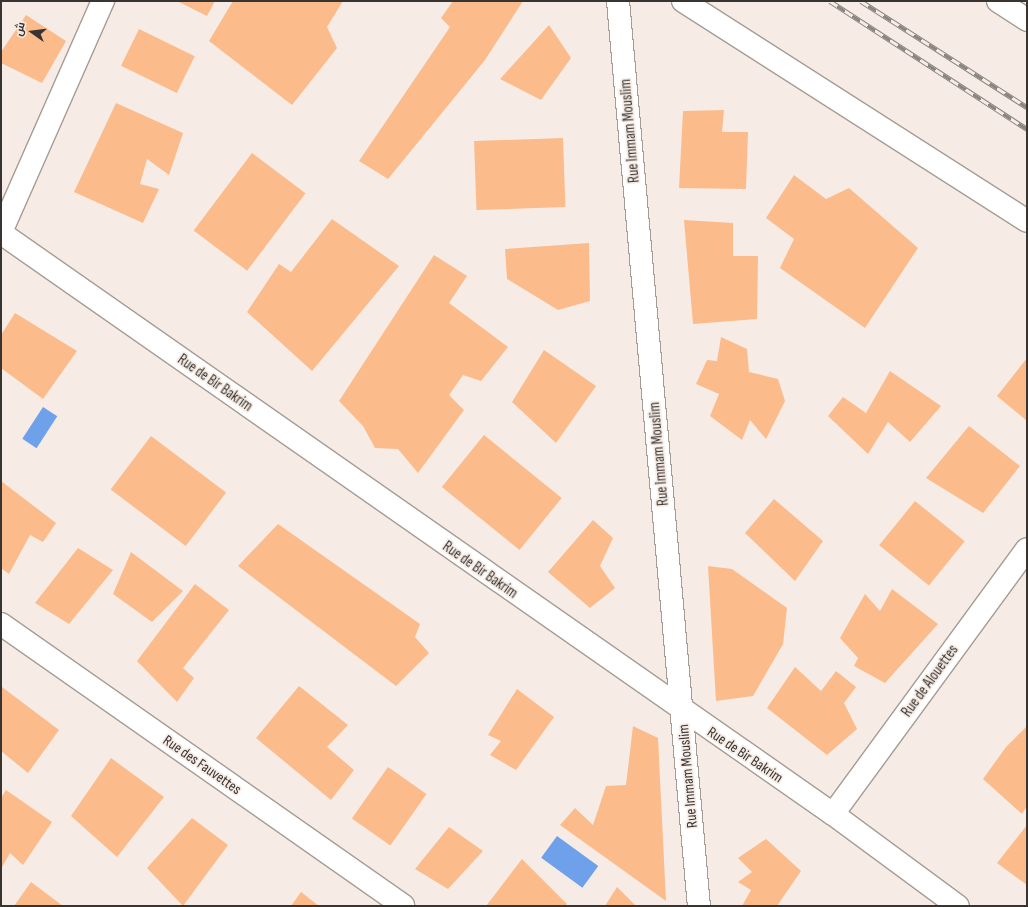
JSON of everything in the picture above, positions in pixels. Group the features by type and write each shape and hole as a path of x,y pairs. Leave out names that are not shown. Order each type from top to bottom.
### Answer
{"street":[{"path":"1,233 103,1"},
{"name":"Rue Immam Mouslim","path":"618,1 700,906"},
{"path":"683,1 1027,221"},
{"path":"998,1 1027,20"},
{"name":"Rue de Bir Bakrim","path":"1,233 682,712 833,814 958,906"},
{"name":"Rue de Alouettes","path":"833,814 1027,549"},
{"name":"Rue des Fauvettes","path":"1,624 402,906"}],"water":[{"path":"43,407 57,416 37,448 22,439"},
{"path":"557,836 598,866 582,888 541,858"}],"building":[{"path":"177,1 215,1 207,16"},
{"path":"233,1 343,1 327,27 337,48 292,105 209,41"},
{"path":"453,1 523,1 485,60 388,179 359,161 450,27 441,18"},
{"path":"26,15 66,41 42,83 1,63 1,52"},
{"path":"549,25 571,58 541,100 500,79"},
{"path":"139,29 195,56 177,93 121,66"},
{"path":"116,103 183,133 169,175 147,159 140,184 159,189 143,223 74,192"},
{"path":"724,110 722,132 748,132 746,189 679,188 683,111"},
{"path":"563,138 565,207 476,210 474,141"},
{"path":"252,153 306,193 247,271 194,230"},
{"path":"794,175 826,199 849,188 918,248 865,328 780,268 794,239 766,218"},
{"path":"332,219 399,266 312,371 247,312 279,264 291,272"},
{"path":"684,220 733,223 733,256 758,256 757,319 693,324"},
{"path":"589,243 590,301 558,310 507,279 505,249"},
{"path":"434,255 467,276 449,303 508,347 481,381 463,375 449,395 464,410 418,473 398,449 375,448 363,426 339,401"},
{"path":"15,313 77,351 43,399 1,368 1,335"},
{"path":"721,337 747,349 749,372 778,379 785,401 766,439 750,420 742,440 710,416 719,394 696,384 707,360 717,361"},
{"path":"544,350 596,386 556,443 512,402"},
{"path":"1027,358 1027,421 997,396"},
{"path":"890,371 941,406 910,442 888,422 868,454 828,416 843,397 866,413"},
{"path":"969,426 1020,466 983,513 926,478"},
{"path":"484,435 562,498 520,550 442,487"},
{"path":"151,436 226,493 186,546 111,490"},
{"path":"1,481 56,523 43,542 30,535 9,574 1,568"},
{"path":"774,499 823,541 795,581 745,533"},
{"path":"915,501 965,541 929,586 879,545"},
{"path":"593,520 613,538 600,566 615,588 590,608 548,572"},
{"path":"278,524 420,624 415,637 429,653 396,686 238,566"},
{"path":"78,548 113,570 69,624 35,603"},
{"path":"131,552 183,591 152,622 113,594"},
{"path":"708,566 732,569 787,608 783,644 753,696 716,701"},
{"path":"195,584 229,610 183,668 194,678 177,702 137,661"},
{"path":"892,589 938,624 885,683 854,666 858,658 840,638 865,594 880,611"},
{"path":"795,667 821,691 836,671 856,687 844,703 857,729 827,755 767,708"},
{"path":"299,686 348,725 327,747 354,770 331,800 256,738"},
{"path":"2,687 59,730 28,773 1,751"},
{"path":"517,689 554,717 516,770 490,755 501,741 488,735"},
{"path":"633,726 658,738 666,901 560,825 575,808 593,825 606,786 626,785"},
{"path":"1027,726 1027,806 1022,814 983,779 1006,747"},
{"path":"111,758 164,797 117,857 71,816"},
{"path":"388,767 427,794 390,846 352,819"},
{"path":"6,790 52,822 23,865 10,853 1,869 1,798"},
{"path":"192,818 228,845 183,906 147,868"},
{"path":"1027,825 1027,885 997,863"},
{"path":"449,827 483,851 448,889 415,869"},
{"path":"766,839 801,871 777,906 742,906 751,890 738,882 752,872 738,858"},
{"path":"522,859 567,904 565,906 486,906"},
{"path":"31,882 63,906 14,906"},
{"path":"617,887 636,906 605,906"},
{"path":"301,892 319,906 291,906"}],"railway":[{"path":"830,1 1027,129"},
{"path":"861,1 1027,107"}]}
